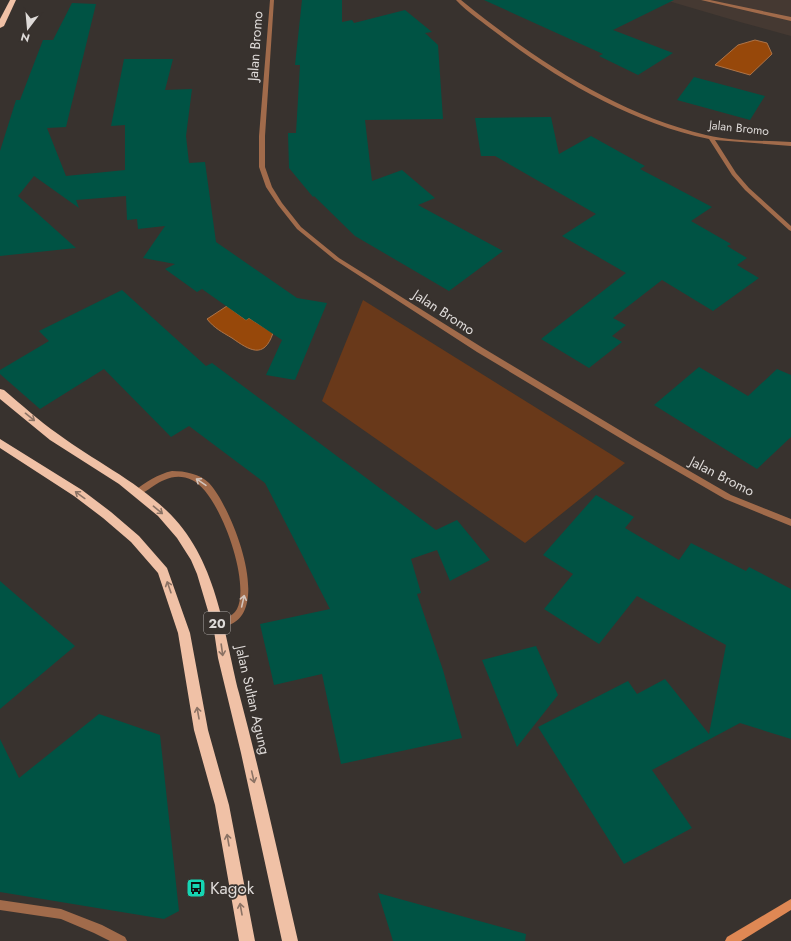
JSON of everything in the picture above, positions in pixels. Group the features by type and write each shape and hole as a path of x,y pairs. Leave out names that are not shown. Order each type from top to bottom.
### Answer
{"highway":[{"path":"0,26 14,0"},
{"name":"Jalan Sultan Agung","path":"0,393 54,437 123,481 162,513 181,535 196,558 204,574 217,624 248,753 290,941"},
{"name":"20","path":"0,443 72,489 107,515 135,539 163,571 184,633 201,730 222,805 247,941"}],"main road":[{"path":"731,941 791,904"}],"street":[{"name":"Jalan Bromo","path":"272,0 263,121 262,167 269,187 299,228 336,259 480,350 626,438 728,497 791,523"},
{"name":"Jalan Bromo","path":"458,0 485,23 545,64 608,101 670,127 711,138 791,144"},
{"path":"704,0 791,19"},
{"path":"711,138 734,174 747,189 791,229"},
{"path":"137,493 158,479 167,475 177,474 187,475 198,479 207,486 215,498 240,556 245,588 244,600 240,612 233,620 217,624"},
{"path":"0,905 62,914 98,929 121,941"}],"shaded area":[{"path":"665,0 791,0 791,36 740,22"},
{"path":"755,40 767,43 772,54 750,75 715,65 738,45"},
{"path":"363,300 625,463 525,543 322,401"},
{"path":"227,306 246,320 249,318 273,333 265,347 261,350 250,349 212,325 207,319"}],"building":[{"path":"302,0 342,0 342,22 352,20 354,23 405,10 432,32 425,33 438,45 443,119 365,120 372,181 402,170 435,198 418,205 503,251 449,291 355,236 314,196 313,197 289,168 288,133 296,133 300,65 295,65"},
{"path":"484,0 674,0 613,30 673,53 638,75 599,56 603,54"},
{"path":"72,3 96,4 66,127 47,128 66,176 125,170 125,125 111,126 124,59 173,59 165,90 192,89 186,136 189,163 205,162 216,242 297,298 327,303 295,380 266,375 282,340 249,318 246,320 202,289 197,292 165,269 175,264 143,258 165,226 138,229 137,219 127,220 126,196 76,200 79,208 34,176 18,196 76,248 0,256 0,151 16,100 20,100 43,40 53,40"},
{"path":"694,77 765,96 750,120 677,100"},
{"path":"551,117 559,154 591,136 645,166 640,169 712,207 691,221 731,244 727,246 747,258 737,265 759,278 713,311 662,280 613,318 626,325 612,336 622,342 589,368 541,339 626,273 562,236 596,214 495,156 481,156 475,118"},
{"path":"122,290 206,366 212,363 436,530 457,520 490,560 450,581 437,550 411,559 421,593 417,594 443,670 462,738 341,764 322,674 274,685 260,624 330,609 265,483 189,426 171,437 104,369 40,409 0,374 0,370 49,341 39,331"},
{"path":"699,367 748,396 777,369 791,375 791,437 757,469 654,405"},
{"path":"596,495 634,517 625,528 679,560 691,543 746,571 749,567 791,589 791,739 740,723 652,770 692,828 624,864 538,727 628,681 637,694 665,679 709,734 726,645 637,596 599,644 544,609 573,574 543,555"},
{"path":"0,581 75,646 0,709"},
{"path":"536,646 558,695 517,747 482,660"},
{"path":"99,714 160,735 179,911 164,919 0,892 0,739 19,778"},
{"path":"378,893 526,934 525,941 393,941"}],"place":[{"name":"Kagok","path":"196,888"}]}
